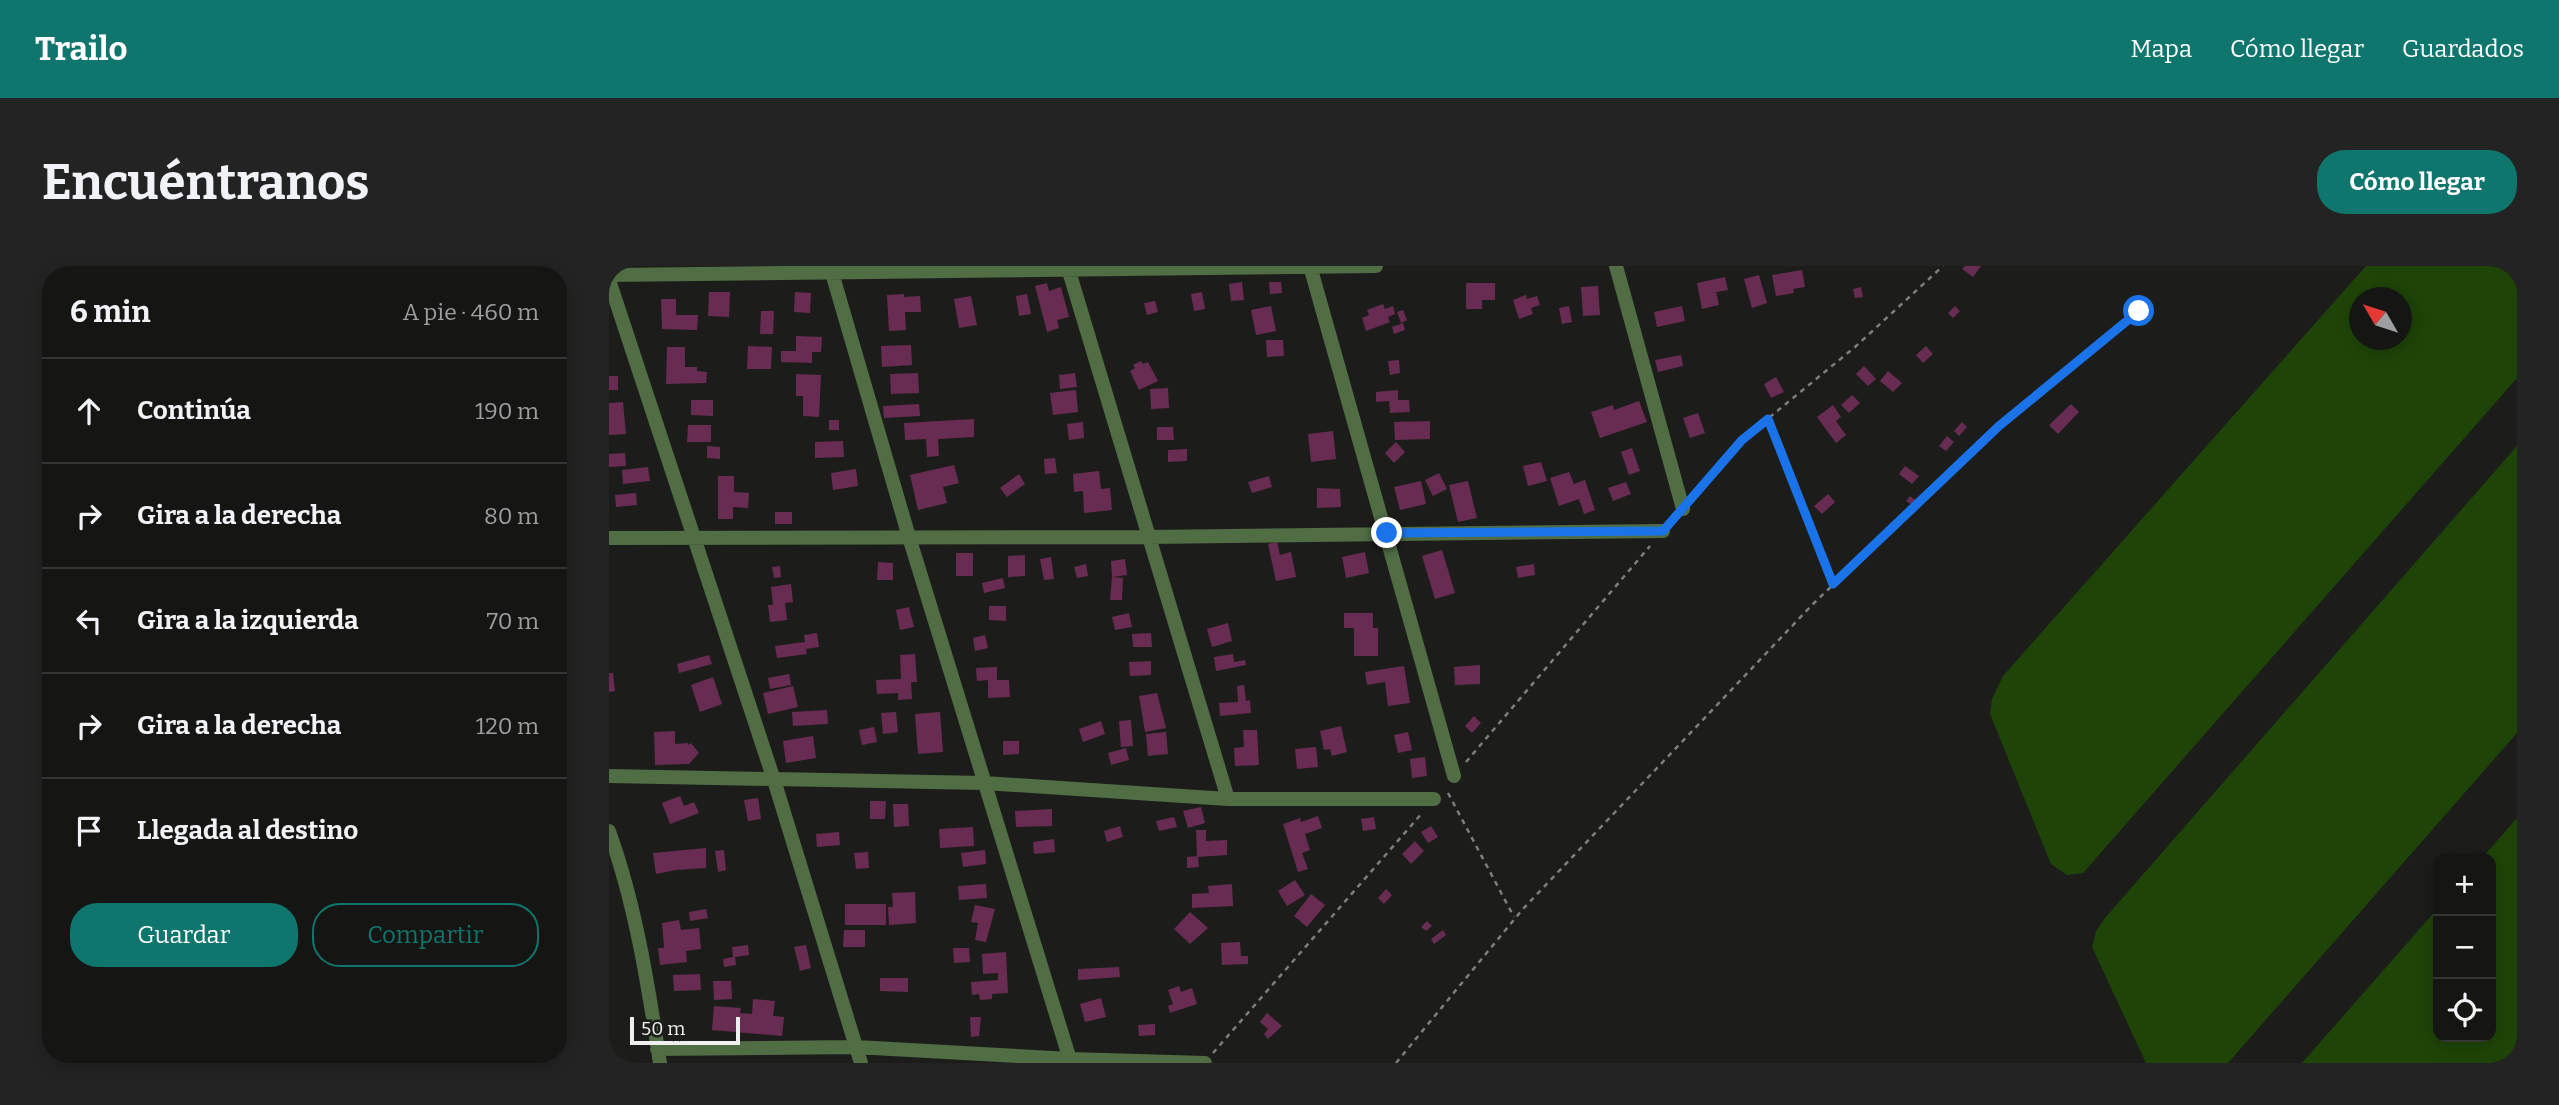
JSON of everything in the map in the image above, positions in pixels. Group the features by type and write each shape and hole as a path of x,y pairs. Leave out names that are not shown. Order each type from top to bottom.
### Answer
{"street":[{"path":"609,275 831,269 1376,266"},
{"path":"1616,266 1683,509"},
{"path":"1310,267 1454,776"},
{"path":"1068,268 1228,799"},
{"path":"831,269 909,537 1070,1061"},
{"path":"609,280 774,780 861,1063"},
{"path":"609,538 1149,537 1663,531"},
{"path":"609,776 984,783 1228,799 1434,800"},
{"path":"609,831 620,862 635,925 659,1056 856,1047 1070,1061 1205,1063"}],"path":[{"path":"1683,509 1742,440 1856,347 1943,266"},
{"path":"1396,1063 1515,918 1833,584 1999,426 2139,311"},
{"path":"1768,419 1833,584"},
{"path":"1515,918 1445,787 1663,531"},
{"path":"1205,1063 1434,800"}],"shaded area":[{"path":"2366,266 2517,266 2517,378 2083,873 2067,875 2051,864 1990,714 1992,699 2003,676"},
{"path":"2517,446 2517,733 2228,1063 2146,1063 2092,947 2096,931"},
{"path":"2517,818 2517,1063 2302,1063 2433,914 2433,1042 2496,1042 2496,853 2486,853"}],"building":[{"path":"1965,266 1981,266 1973,277 1962,269"},
{"path":"1802,270 1805,287 1793,289 1794,293 1776,296 1772,275"},
{"path":"1759,275 1767,303 1752,308 1744,279"},
{"path":"1725,277 1728,290 1716,292 1719,305 1702,309 1697,283"},
{"path":"1242,282 1244,300 1231,301 1229,284"},
{"path":"1269,282 1281,282 1282,293 1270,294"},
{"path":"1047,283 1049,291 1061,287 1069,317 1057,320 1059,328 1047,332 1035,286"},
{"path":"1466,283 1495,283 1495,300 1482,300 1482,309 1466,309"},
{"path":"1598,286 1600,315 1583,316 1581,287"},
{"path":"1861,287 1863,297 1855,298 1853,289"},
{"path":"709,292 730,292 729,317 708,316"},
{"path":"795,292 811,293 810,313 794,312"},
{"path":"1202,292 1205,309 1194,311 1191,294"},
{"path":"904,294 904,297 920,296 921,312 905,312 906,330 889,331 887,295"},
{"path":"1027,294 1031,314 1019,316 1016,296"},
{"path":"1526,295 1527,299 1537,296 1540,305 1531,308 1533,314 1519,319 1513,300"},
{"path":"971,296 977,325 959,328 954,299"},
{"path":"661,299 676,299 676,315 698,315 697,330 662,329"},
{"path":"1155,301 1158,312 1147,315 1144,303"},
{"path":"1383,304 1385,309 1393,306 1395,314 1388,317 1390,322 1366,331 1362,318 1369,315 1367,310"},
{"path":"1271,306 1276,331 1256,335 1251,310"},
{"path":"1569,306 1572,322 1562,324 1559,308"},
{"path":"1682,306 1685,321 1657,327 1654,312"},
{"path":"1955,306 1960,311 1953,318 1948,313"},
{"path":"1403,310 1407,320 1401,323 1397,312"},
{"path":"761,311 774,311 773,334 760,334"},
{"path":"1403,323 1405,330 1394,334 1392,327"},
{"path":"796,336 822,337 821,352 812,352 812,363 781,362 781,351 796,351"},
{"path":"1266,340 1283,340 1284,356 1267,357"},
{"path":"911,345 912,365 882,367 881,346"},
{"path":"748,346 772,347 771,369 747,369"},
{"path":"1926,346 1933,354 1923,363 1916,355"},
{"path":"667,347 685,347 685,367 697,367 697,371 707,372 706,383 666,384"},
{"path":"1681,355 1683,366 1658,372 1655,360"},
{"path":"1399,360 1400,373 1390,375 1388,361"},
{"path":"1141,361 1143,364 1148,362 1158,381 1139,390 1130,371 1135,368 1133,365"},
{"path":"1864,366 1876,379 1868,386 1856,374"},
{"path":"1888,371 1902,383 1893,392 1880,381"},
{"path":"918,373 919,393 891,394 890,374"},
{"path":"1075,373 1077,387 1060,389 1059,375"},
{"path":"796,374 821,375 819,417 803,416 803,396 796,396"},
{"path":"609,376 618,376 618,390 609,390"},
{"path":"1776,377 1784,392 1771,398 1764,384"},
{"path":"1168,388 1169,408 1151,409 1150,389"},
{"path":"1076,390 1078,412 1053,415 1050,393"},
{"path":"1398,390 1398,400 1409,400 1410,412 1390,413 1389,401 1376,402 1376,392"},
{"path":"1852,395 1860,403 1849,413 1841,405"},
{"path":"691,400 713,400 713,416 691,415"},
{"path":"1639,401 1647,422 1600,438 1591,412 1613,405 1614,410"},
{"path":"623,402 626,434 609,435 609,403"},
{"path":"919,404 920,416 884,418 883,406"},
{"path":"2071,404 2079,412 2058,434 2049,425"},
{"path":"1833,405 1841,417 1836,421 1846,435 1836,443 1817,417"},
{"path":"1698,413 1705,433 1690,438 1683,418"},
{"path":"974,419 974,437 938,439 939,456 927,457 926,439 905,440 904,423"},
{"path":"829,420 839,420 839,430 829,430"},
{"path":"1430,421 1430,439 1395,440 1394,422"},
{"path":"1083,422 1084,438 1069,440 1067,424"},
{"path":"1962,422 1967,427 1959,436 1954,431"},
{"path":"688,425 711,425 711,442 687,442"},
{"path":"1157,427 1173,427 1174,440 1157,440"},
{"path":"1333,431 1336,459 1311,462 1308,434"},
{"path":"1947,436 1954,442 1946,451 1939,446"},
{"path":"843,441 844,457 815,458 815,442"},
{"path":"1396,442 1405,452 1394,463 1385,453"},
{"path":"707,446 720,447 720,459 707,458"},
{"path":"1632,448 1640,471 1629,475 1621,452"},
{"path":"1187,449 1187,461 1168,462 1168,450"},
{"path":"625,453 626,466 609,467 609,454"},
{"path":"1055,458 1057,473 1045,474 1044,459"},
{"path":"1541,462 1547,481 1528,486 1523,466"},
{"path":"954,465 959,483 943,487 947,503 918,510 910,475"},
{"path":"1905,466 1919,476 1912,484 1899,474"},
{"path":"648,467 650,481 623,484 622,470"},
{"path":"856,469 858,486 833,490 831,473"},
{"path":"1099,471 1101,489 1110,488 1112,510 1084,513 1083,491 1074,492 1073,474"},
{"path":"1569,472 1574,484 1585,480 1595,510 1584,514 1579,499 1559,506 1550,478"},
{"path":"1439,473 1447,489 1433,496 1425,480"},
{"path":"1019,474 1025,484 1007,497 1000,488"},
{"path":"718,476 734,476 734,492 749,493 748,508 733,507 733,519 718,519"},
{"path":"1269,476 1272,487 1252,493 1248,482"},
{"path":"1421,481 1426,504 1400,510 1394,487"},
{"path":"1468,481 1477,518 1458,522 1449,485"},
{"path":"1626,482 1631,494 1613,501 1608,488"},
{"path":"1317,488 1340,489 1341,507 1317,508"},
{"path":"636,493 637,505 616,507 615,495"},
{"path":"1828,494 1835,502 1822,514 1814,506"},
{"path":"1910,496 1918,502 1914,506 1906,501"},
{"path":"775,512 792,512 792,524 775,524"},
{"path":"1277,542 1280,555 1291,552 1296,577 1276,581 1268,544"},
{"path":"1442,550 1455,593 1435,599 1422,556"},
{"path":"1365,552 1369,573 1346,578 1342,557"},
{"path":"956,553 973,553 973,576 956,576"},
{"path":"1025,555 1025,576 1008,577 1008,556"},
{"path":"1051,557 1054,579 1044,580 1040,559"},
{"path":"1125,559 1127,575 1112,577 1111,561"},
{"path":"878,562 893,563 893,580 877,580"},
{"path":"1086,564 1088,576 1077,578 1074,567"},
{"path":"1534,564 1535,575 1518,578 1516,567"},
{"path":"780,566 781,577 774,578 772,567"},
{"path":"1112,577 1123,578 1122,600 1110,600"},
{"path":"1003,578 1005,588 984,593 982,583"},
{"path":"791,584 793,602 785,603 787,620 770,622 768,605 773,605 771,587"},
{"path":"989,606 1006,606 1006,621 989,620"},
{"path":"909,607 914,627 900,630 896,610"},
{"path":"1129,613 1132,627 1115,630 1112,617"},
{"path":"1344,613 1373,613 1373,628 1378,628 1378,656 1354,656 1354,628 1344,628"},
{"path":"1228,623 1232,641 1212,647 1207,629"},
{"path":"817,633 819,647 806,649 807,654 777,658 775,646 805,642 804,635"},
{"path":"1151,633 1152,647 1133,647 1132,634"},
{"path":"985,635 988,648 975,651 973,638"},
{"path":"915,654 917,682 911,682 912,699 898,700 898,693 877,694 876,680 901,679 900,655"},
{"path":"1233,654 1234,662 1245,660 1246,665 1216,671 1214,657"},
{"path":"709,655 712,664 679,673 677,664"},
{"path":"1151,661 1151,675 1130,676 1129,662"},
{"path":"1480,665 1480,684 1455,685 1454,667"},
{"path":"1404,666 1410,703 1388,706 1385,682 1367,685 1365,672"},
{"path":"997,667 997,680 1009,680 1010,697 988,698 988,680 977,681 976,668"},
{"path":"609,673 613,673 615,691 609,692"},
{"path":"789,674 791,685 770,689 768,678"},
{"path":"713,677 722,704 700,712 691,685"},
{"path":"1244,685 1246,701 1250,700 1251,713 1220,716 1219,703 1238,702 1237,686"},
{"path":"793,686 798,707 768,714 763,693"},
{"path":"1157,693 1166,728 1145,732 1139,696"},
{"path":"827,710 828,724 793,726 792,712"},
{"path":"896,712 898,732 883,734 881,713"},
{"path":"940,712 943,752 918,754 915,714"},
{"path":"1474,716 1481,723 1472,733 1465,726"},
{"path":"1131,720 1133,746 1121,747 1119,721"},
{"path":"1101,721 1105,734 1083,742 1079,729"},
{"path":"1341,726 1347,752 1332,756 1330,749 1324,750 1320,731"},
{"path":"874,727 877,742 862,745 859,730"},
{"path":"1243,730 1257,730 1259,765 1235,766 1234,748 1244,747"},
{"path":"675,731 675,744 691,743 699,753 689,764 655,765 654,732"},
{"path":"1166,732 1168,754 1148,756 1146,734"},
{"path":"1408,732 1412,750 1398,753 1394,735"},
{"path":"813,736 816,758 786,763 783,741"},
{"path":"1003,741 1019,741 1019,754 1003,755"},
{"path":"1316,747 1318,767 1297,769 1295,749"},
{"path":"1126,748 1129,760 1111,765 1108,753"},
{"path":"1425,757 1427,776 1412,778 1410,759"},
{"path":"680,796 684,806 694,802 699,813 670,824 662,803"},
{"path":"758,798 761,819 748,821 744,800"},
{"path":"870,801 886,801 885,819 870,819"},
{"path":"893,804 908,804 909,826 894,827"},
{"path":"1201,807 1205,823 1188,828 1183,811"},
{"path":"1052,809 1052,826 1016,827 1015,811"},
{"path":"1318,816 1322,828 1305,834 1310,850 1302,853 1308,869 1298,872 1283,824"},
{"path":"1174,817 1177,827 1159,831 1156,821"},
{"path":"1374,817 1376,829 1363,831 1361,819"},
{"path":"1120,826 1123,837 1107,842 1104,831"},
{"path":"1431,826 1438,837 1428,843 1421,832"},
{"path":"973,827 974,846 940,848 939,829"},
{"path":"1196,830 1206,830 1206,841 1227,840 1227,855 1197,857"},
{"path":"839,832 840,845 817,847 816,834"},
{"path":"1054,839 1055,852 1034,854 1033,842"},
{"path":"1415,841 1424,851 1411,864 1402,854"},
{"path":"706,848 706,868 656,874 653,853"},
{"path":"724,850 726,870 718,872 715,851"},
{"path":"985,850 986,864 963,867 961,853"},
{"path":"868,852 869,868 856,869 854,853"},
{"path":"1198,856 1199,867 1187,868 1187,857"},
{"path":"1295,880 1305,895 1287,906 1278,891"},
{"path":"986,884 987,898 959,900 958,886"},
{"path":"1232,884 1233,906 1192,908 1192,894 1209,893 1208,886"},
{"path":"1386,889 1392,895 1384,904 1378,898"},
{"path":"915,892 916,923 889,925 888,907 893,907 892,893"},
{"path":"1311,894 1325,905 1307,927 1294,916"},
{"path":"845,904 886,904 886,925 845,925"},
{"path":"975,905 995,909 986,942 975,940 978,923 971,922"},
{"path":"706,909 708,918 690,921 689,912"},
{"path":"1190,912 1208,928 1190,944 1174,929"},
{"path":"679,920 681,930 699,928 701,949 686,951 687,962 660,965 658,948 664,948 662,923"},
{"path":"1427,921 1432,926 1426,931 1421,927"},
{"path":"844,930 865,930 865,947 843,947"},
{"path":"1443,930 1446,935 1434,944 1431,939"},
{"path":"1240,942 1241,956 1248,956 1248,964 1222,965 1221,943"},
{"path":"748,945 749,955 735,957 736,965 724,967 723,959 733,957 732,947"},
{"path":"806,945 811,968 800,971 794,947"},
{"path":"953,948 969,948 970,962 954,963"},
{"path":"1006,952 1008,993 992,994 992,999 980,1000 979,994 972,995 971,982 998,980 998,973 983,974 982,954"},
{"path":"1119,967 1120,977 1078,980 1078,969"},
{"path":"700,974 701,990 674,991 673,975"},
{"path":"880,978 908,978 908,992 880,991"},
{"path":"713,981 731,981 732,999 714,1000"},
{"path":"1179,986 1181,992 1192,988 1197,1004 1170,1013 1168,1006 1173,1004 1168,990"},
{"path":"1101,998 1106,1017 1085,1022 1080,1004"},
{"path":"753,999 775,1001 773,1016 784,1017 782,1036 712,1030 714,1006 741,1008 740,1013 752,1014"},
{"path":"1267,1013 1282,1026 1268,1039 1264,1034 1268,1029 1260,1022"},
{"path":"970,1017 981,1017 979,1036 971,1037"},
{"path":"1155,1024 1155,1035 1139,1036 1138,1025"}],"route":[{"path":"1387,533 1663,531 1742,440 1768,419 1833,584 1999,426 2139,311"}]}
